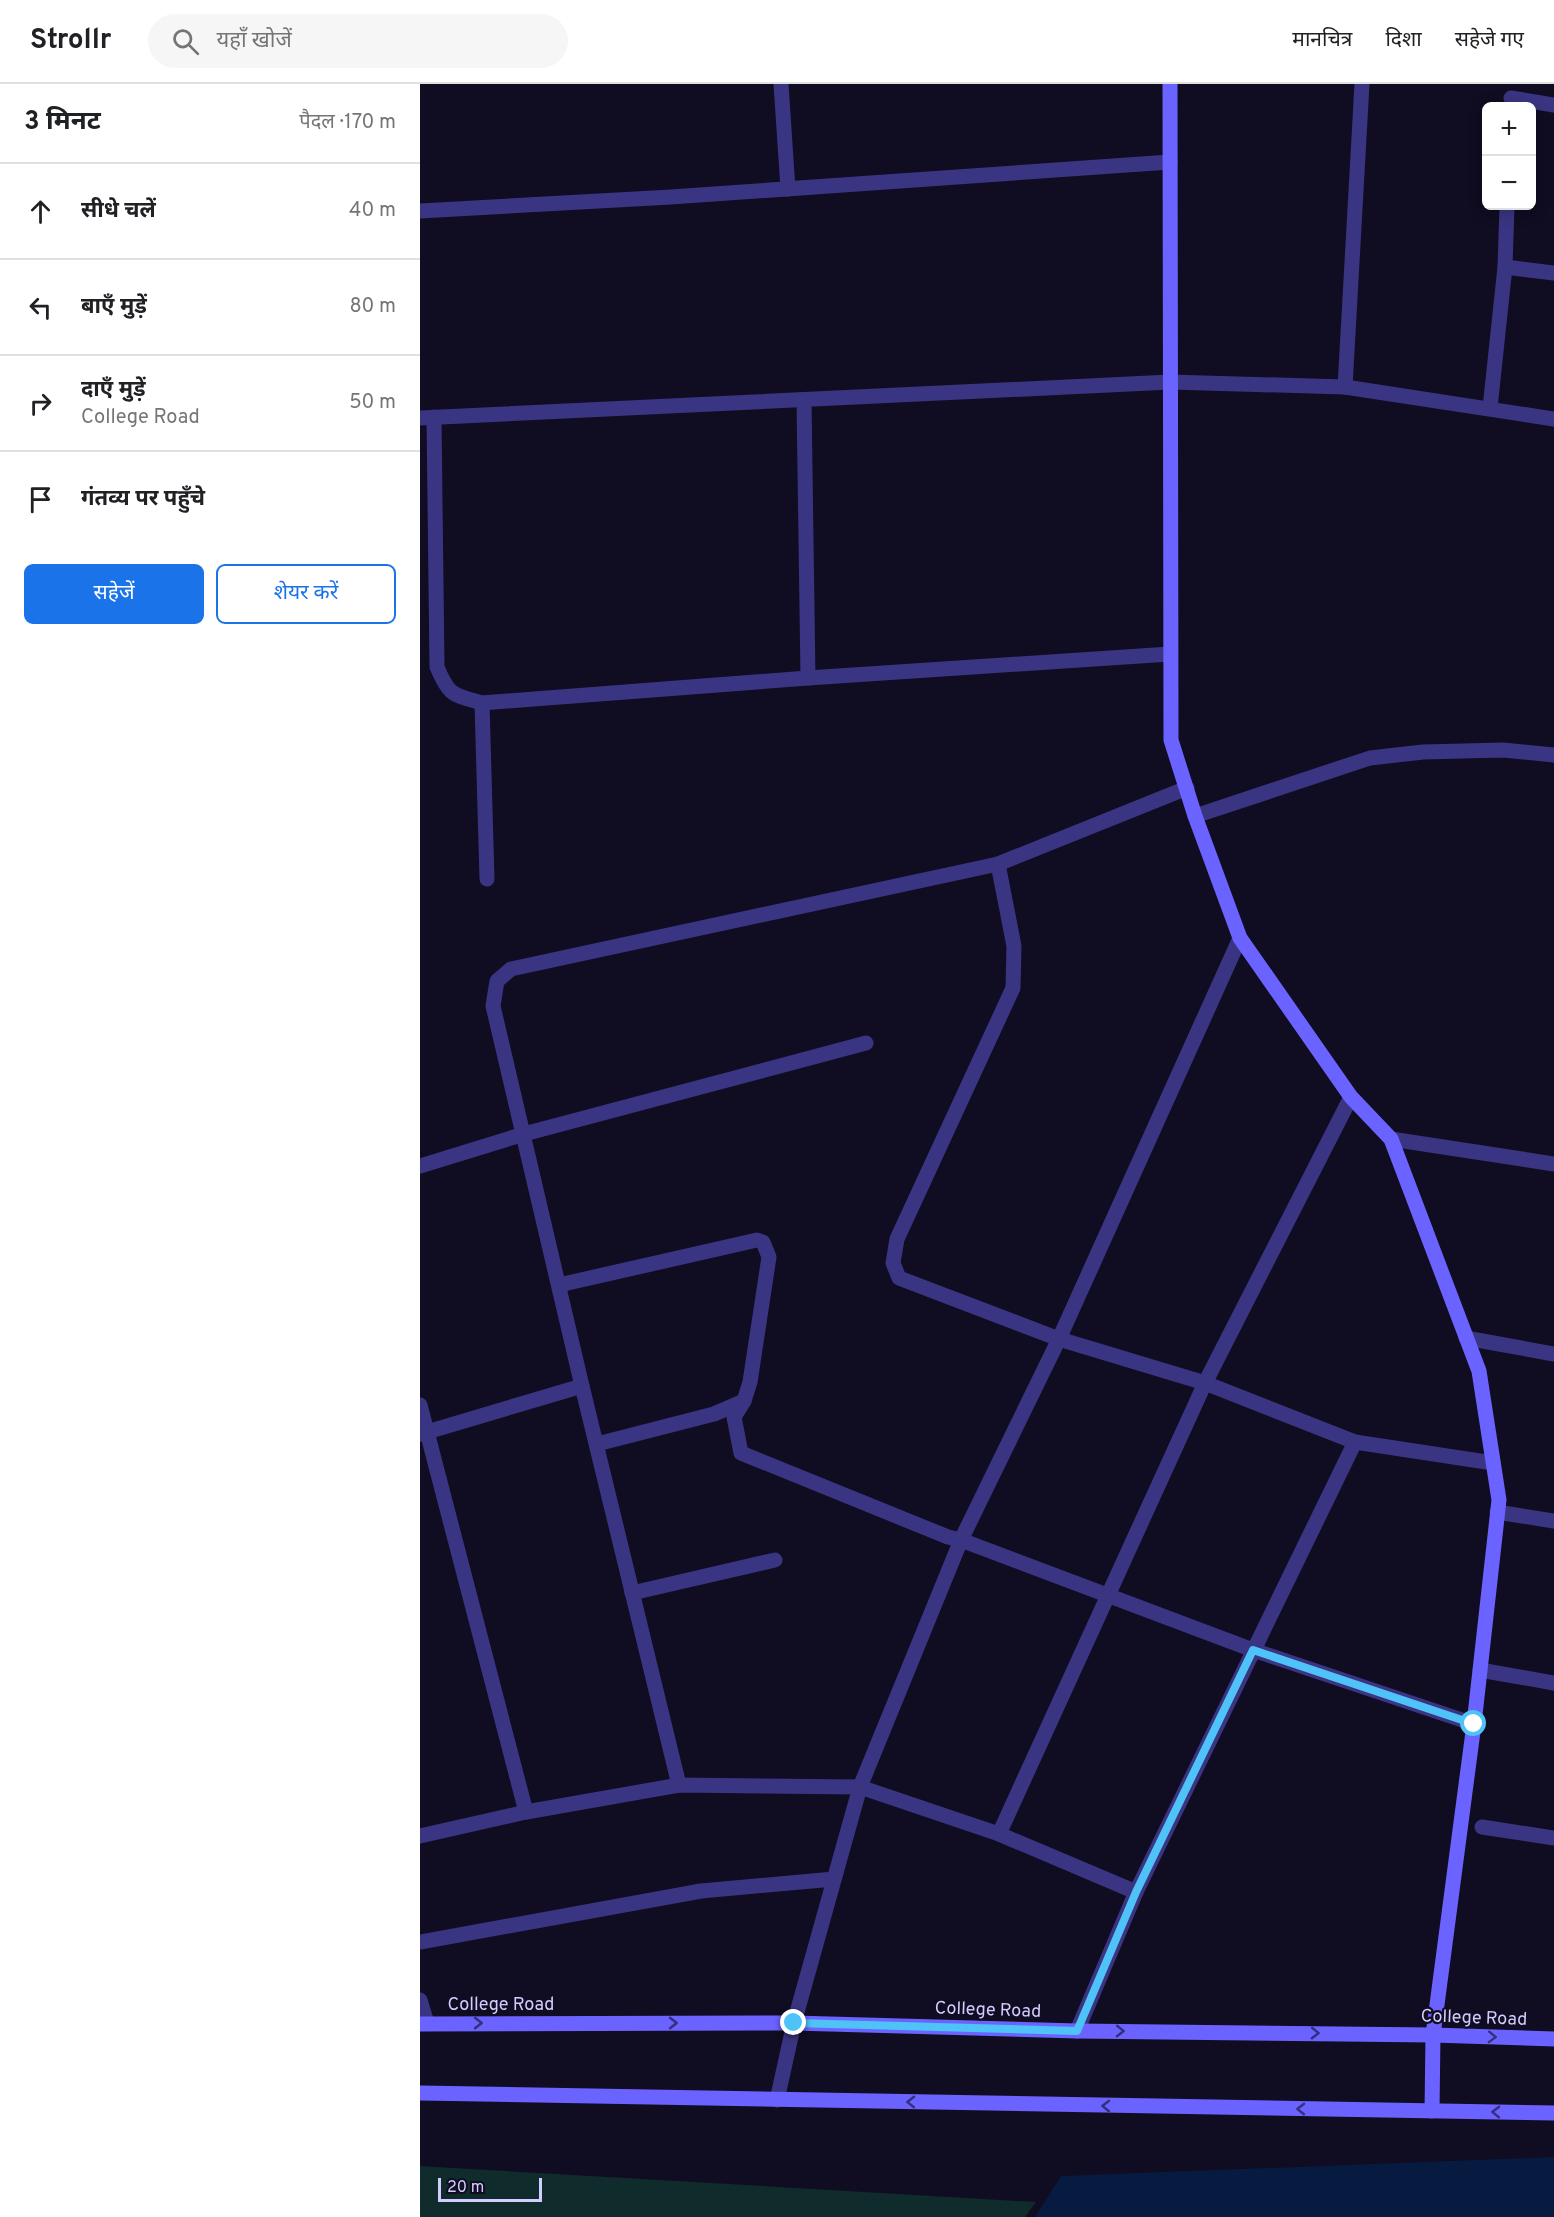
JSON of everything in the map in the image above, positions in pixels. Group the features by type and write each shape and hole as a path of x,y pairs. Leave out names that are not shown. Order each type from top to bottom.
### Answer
{"main road":[{"path":"1170,84 1171,740 1195,816 1240,938 1351,1097 1391,1139 1479,1371 1499,1500 1474,1724 1433,2035 1432,2111"},
{"name":"College Road","path":"423,2024 794,2023 1077,2031 1433,2035 1554,2040"},
{"path":"420,2093 1554,2114"}],"street":[{"path":"781,84 788,189"},
{"path":"1345,387 1362,84"},
{"path":"1511,96 1554,105"},
{"path":"420,211 788,189 1170,162"},
{"path":"1490,408 1505,267 1507,210"},
{"path":"1505,267 1554,273"},
{"path":"1170,654 807,678 482,704 460,697 445,688 436,667 427,418 1170,382 1345,387 1554,419"},
{"path":"804,400 807,678"},
{"path":"482,704 487,879"},
{"path":"1195,816 1370,758 1423,752 1503,750 1554,755"},
{"path":"679,1785 493,1006 497,981 511,969 998,864 1187,788"},
{"path":"998,864 1014,946 1013,988 897,1239 893,1263 899,1278 1059,1339 1205,1383 1355,1443 1493,1464"},
{"path":"777,2100 794,2023 860,1787 961,1540 1059,1339 1240,938"},
{"path":"420,1166 524,1134 866,1043"},
{"path":"999,1834 1205,1383 1351,1097"},
{"path":"1391,1139 1554,1164"},
{"path":"559,1285 758,1240 763,1242 769,1257 750,1382 744,1401 734,1417 741,1453 948,1537 1253,1650 1474,1724"},
{"path":"1466,1338 1554,1354"},
{"path":"424,1433 582,1386"},
{"path":"597,1444 714,1414 744,1401"},
{"path":"420,1405 424,1433 526,1812"},
{"path":"1077,2031 1136,1892 1355,1443"},
{"path":"1497,1512 1554,1521"},
{"path":"633,1593 775,1560"},
{"path":"1480,1670 1554,1683"},
{"path":"420,1836 526,1812 679,1785 860,1787 999,1834 1136,1892"},
{"path":"1482,1827 1554,1838"},
{"path":"420,1942 701,1891 834,1879"},
{"path":"420,2000 423,2024"}],"green space":[{"path":"420,2166 1036,2202 1025,2217 420,2217"}],"water":[{"path":"1554,2157 1554,2217 1035,2217 1061,2176"}],"route":[{"path":"794,2023 1077,2031 1136,1892 1253,1650 1474,1724"}]}
